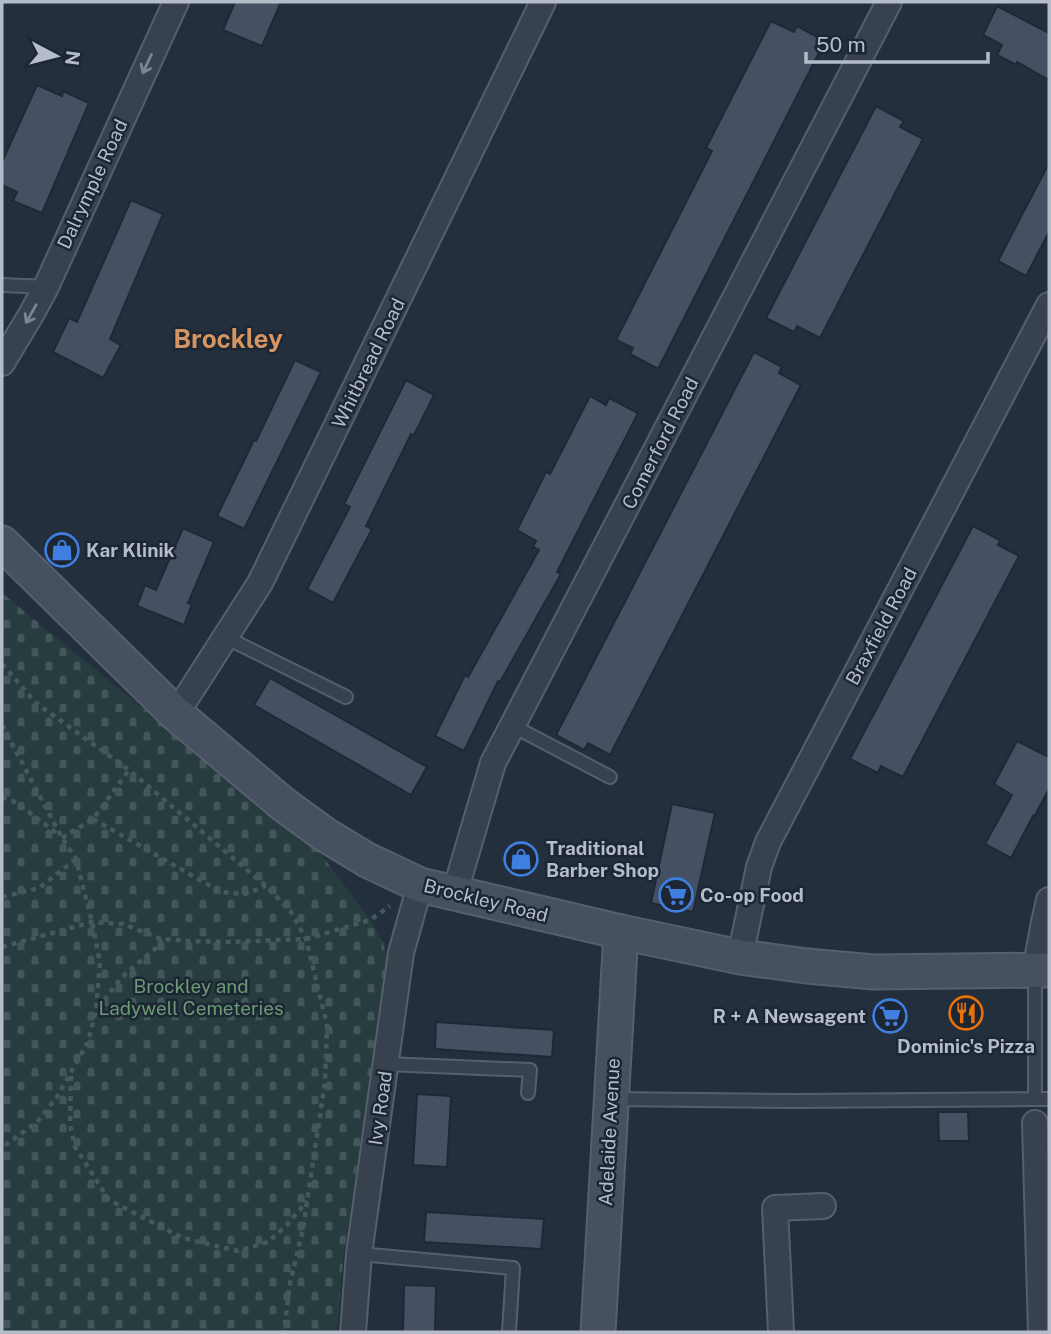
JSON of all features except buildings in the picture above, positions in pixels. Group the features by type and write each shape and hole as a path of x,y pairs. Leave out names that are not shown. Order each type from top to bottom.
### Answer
{"main road":[{"name":"Brockley Road","path":"2,543 176,714 283,804 324,834 367,860 420,885 621,933 740,957 874,972 1042,970"},
{"name":"Adelaide Avenue","path":"598,1332 621,933"}],"street":[{"name":"Dalrymple Road","path":"2,363 46,286 176,2"},
{"name":"Whitbread Road","path":"176,714 260,583 543,2"},
{"name":"Comerford Road","path":"454,895 493,763 889,2"},
{"name":"Braxfield Road","path":"740,957 759,867 768,842 1049,305"},
{"name":"Ivy Road","path":"353,1332 359,1254 401,953 420,885"},
{"path":"1042,970 1044,922 1049,900"},
{"path":"1035,1111 1041,1332"},
{"path":"781,1332 775,1208 823,1206"}],"lane":[{"path":"2,285 46,286"},
{"path":"225,637 346,697"},
{"path":"513,726 610,777"},
{"path":"1035,1111 1042,970"},
{"path":"386,1064 530,1070 528,1093"},
{"path":"611,1099 1035,1111 1049,1099"},
{"path":"359,1254 513,1268 509,1332"}],"path":[{"path":"2,664 36,703 129,770 266,886 291,912 306,939 327,1025 325,1082 284,1332"},
{"path":"2,725 62,838 76,859 100,964 96,1010 88,1042 71,1075 37,1122 2,1146"},
{"path":"62,838 93,819 129,770"},
{"path":"2,797 17,803 62,838"},
{"path":"93,819 220,892 245,894 266,886"},
{"path":"2,897 39,888 76,859"},
{"path":"2,947 92,922 123,924 161,939 227,942 306,939 370,920 420,885"},
{"path":"96,1010 122,977 156,948 161,939"},
{"path":"71,1075 70,1125 75,1147 110,1200 121,1206 183,1238 238,1251 268,1241 287,1225 307,1201"}],"green space":[{"name":"Brockley and Ladywell Cemeteries","path":"2,593 321,854 383,942 387,960 343,1261 337,1332 2,1332"}],"place":[{"name":"Kar Klinik","path":"62,550"},
{"name":"Traditional Barber Shop","path":"521,859"},
{"name":"Co-op Food","path":"676,895"},
{"name":"Dominic's Pizza","path":"966,1013"},
{"name":"R + A Newsagent","path":"890,1016"}],"district":[{"name":"Brockley","path":"228,338"}]}
